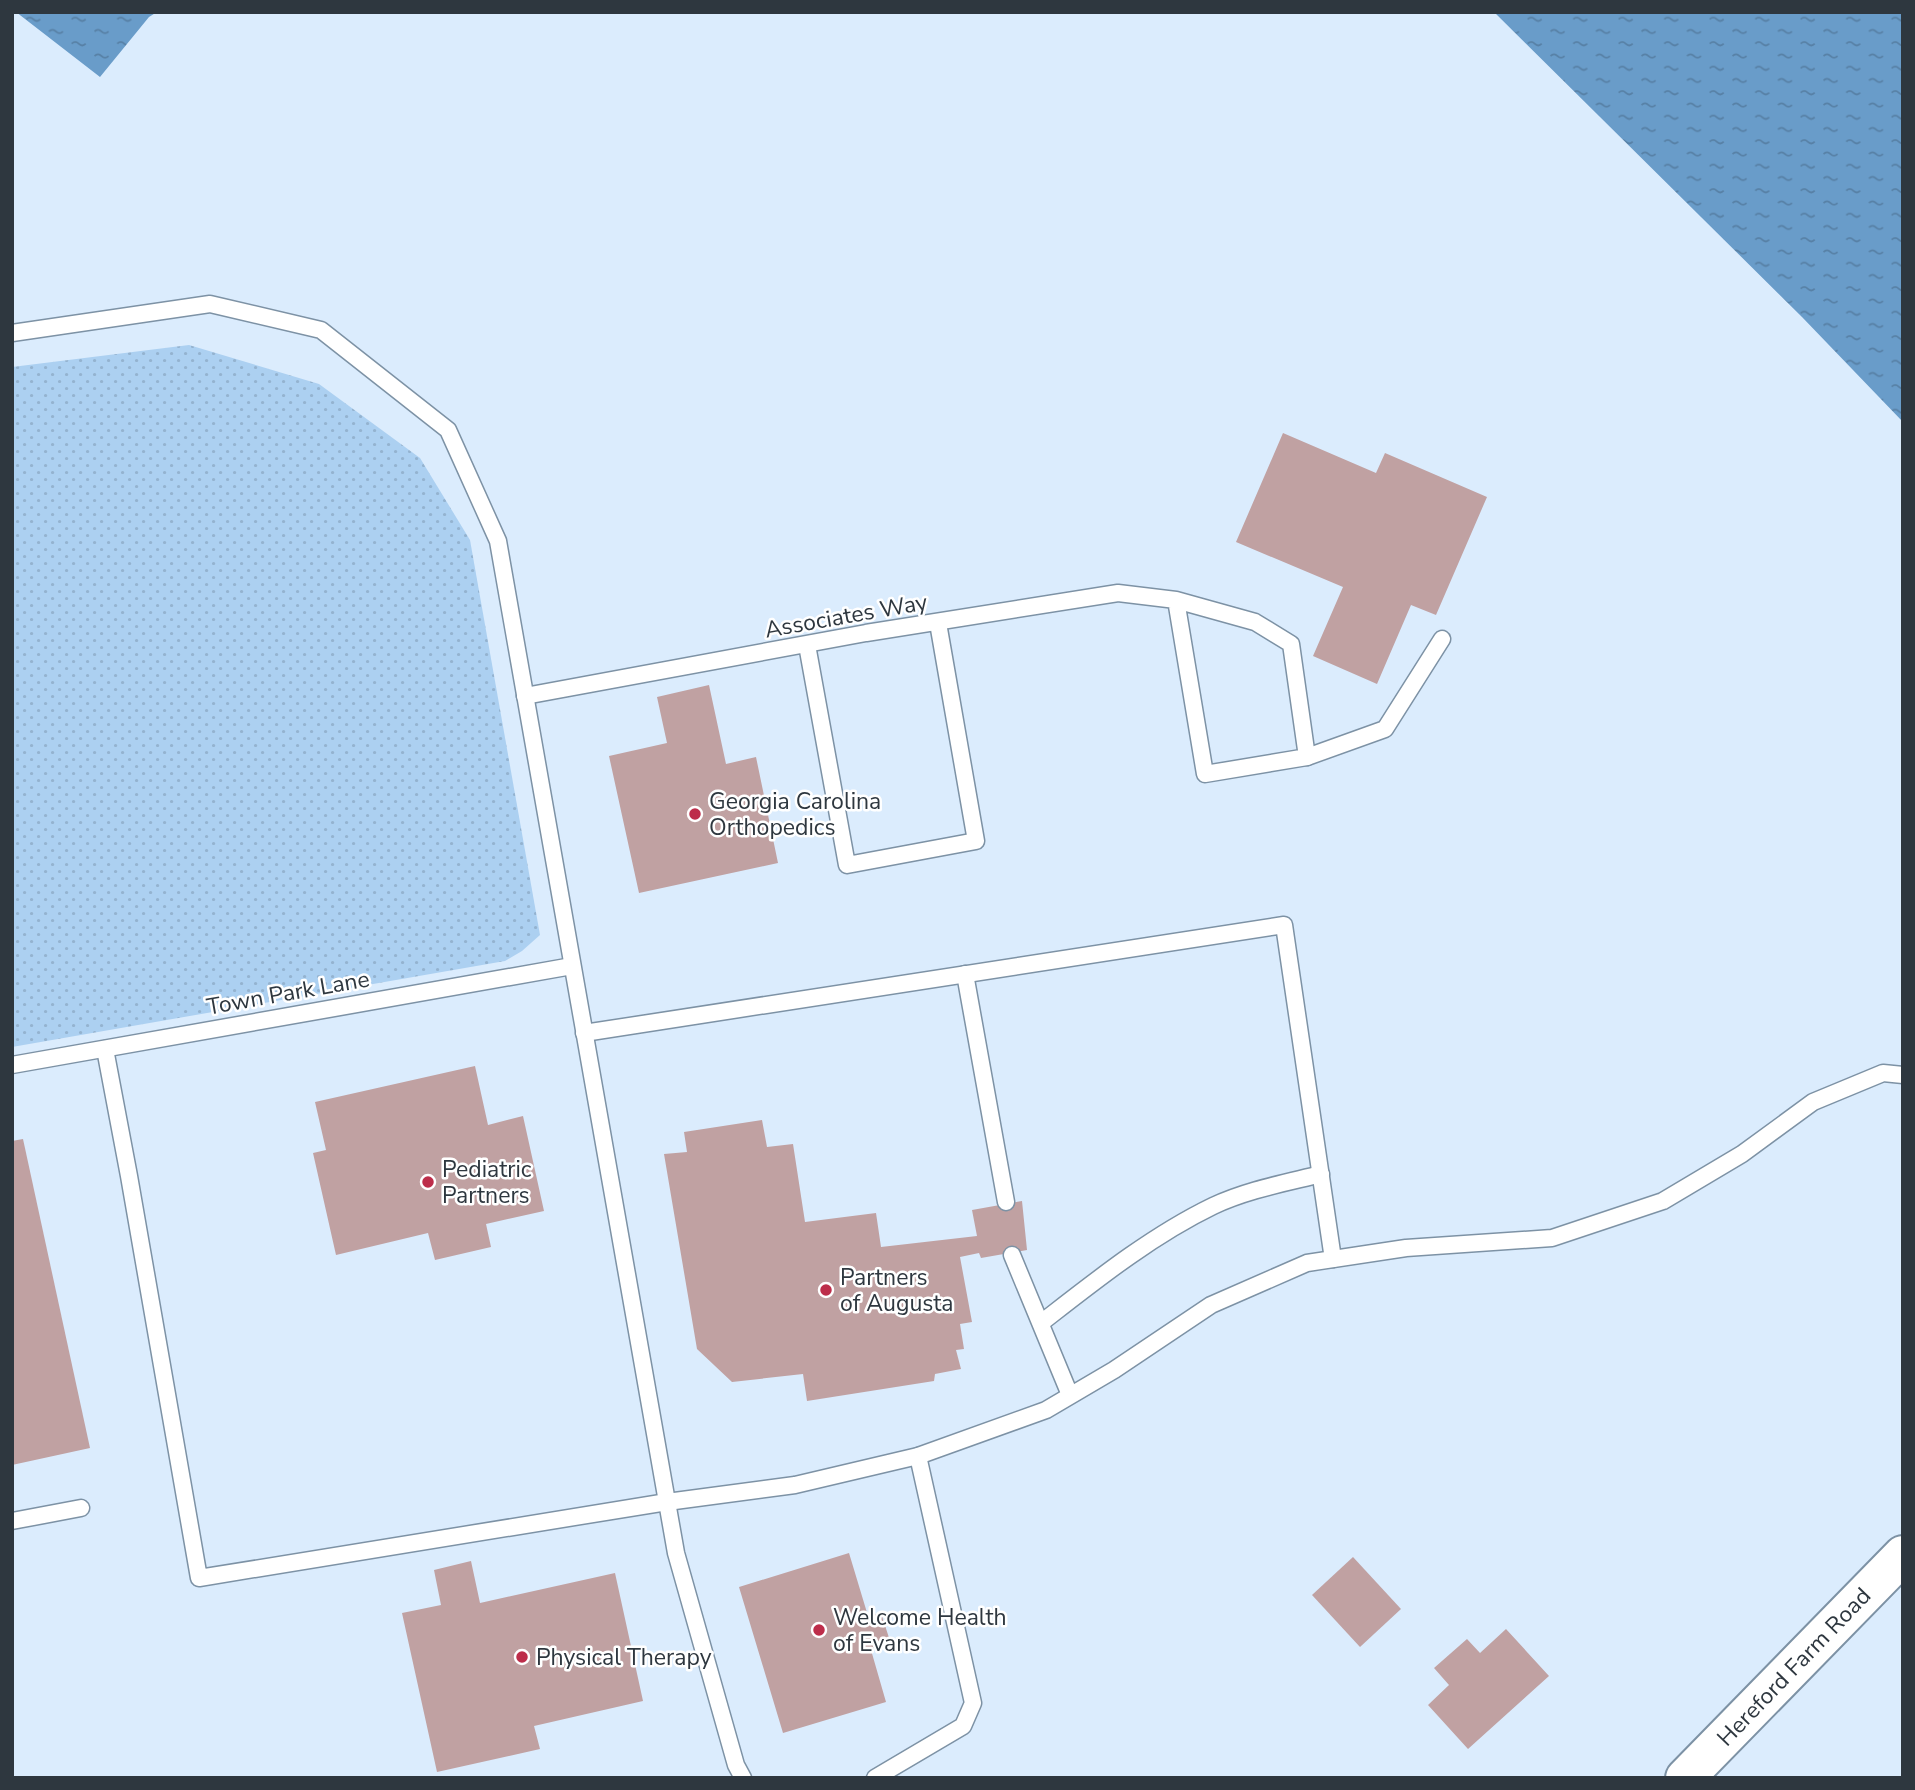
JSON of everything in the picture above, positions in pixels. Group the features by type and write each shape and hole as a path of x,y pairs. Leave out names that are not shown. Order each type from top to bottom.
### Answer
{"street":[{"name":"Hereford Farm Road","path":"1685,1778 1903,1555"}],"lane":[{"path":"12,333 209,304 320,330 448,430 498,541 676,1553 736,1765 743,1778"},
{"name":"Associates Way","path":"525,696 866,633 1118,593 1176,600 1255,622 1291,644 1307,757"},
{"path":"1176,600 1205,774 1307,757 1385,729 1442,639"},
{"path":"807,645 847,865 976,841 938,623"},
{"path":"584,1033 1284,925 1333,1259"},
{"name":"Town Park Lane","path":"12,1065 572,966"},
{"path":"965,974 1006,1202"},
{"path":"105,1049 199,1578 667,1502 795,1485 918,1456 1046,1410 1114,1370 1211,1305 1307,1263 1406,1248 1552,1238 1663,1201 1742,1154 1812,1102 1883,1073 1903,1075"},
{"path":"1041,1323 1106,1272 1214,1206 1263,1188 1321,1174"},
{"path":"1012,1255 1070,1395"},
{"path":"875,1778 963,1726 973,1703 918,1456"},
{"path":"12,1521 81,1508"}],"shaded area":[{"path":"189,345 319,384 420,458 470,540 540,935 522,951 505,961 12,1047 12,367"}],"water":[{"path":"16,12 157,12 149,17 100,77"},
{"path":"1494,12 1900,12 1903,16 1903,422 1802,317"}],"building":[{"path":"1283,433 1376,473 1385,453 1487,497 1436,615 1411,605 1377,684 1313,656 1343,587 1236,542"},
{"name":"Georgia Carolina Orthopedics","path":"709,685 726,764 756,757 778,863 639,893 609,756 667,743 657,697"},
{"name":"Pediatric Partners","path":"475,1066 488,1125 523,1116 544,1211 486,1224 491,1247 435,1260 428,1233 336,1255 313,1153 326,1150 315,1102"},
{"name":"Partners of Augusta","path":"762,1120 767,1147 793,1144 805,1222 876,1213 881,1247 977,1236 972,1210 1022,1201 1027,1250 981,1258 979,1253 960,1257 972,1322 960,1324 964,1349 956,1350 961,1369 935,1374 934,1381 807,1401 803,1374 732,1382 697,1349 664,1154 687,1152 684,1132"},
{"path":"23,1139 90,1448 12,1465 12,1141"},
{"name":"Welcome Health of Evans","path":"849,1553 868,1616 881,1613 891,1644 871,1650 886,1702 783,1733 739,1587"},
{"path":"1353,1557 1401,1609 1360,1647 1312,1595"},
{"name":"Physical Therapy","path":"471,1561 480,1603 615,1573 643,1701 534,1726 540,1749 437,1772 402,1613 441,1605 434,1570"},
{"path":"1506,1629 1549,1676 1468,1749 1428,1705 1449,1685 1434,1668 1467,1639 1480,1653"}],"place":[{"name":"Georgia Carolina Orthopedics","path":"695,814"},
{"name":"Pediatric Partners","path":"428,1182"},
{"name":"Partners of Augusta","path":"826,1290"},
{"name":"Welcome Health of Evans","path":"819,1630"},
{"name":"Physical Therapy","path":"522,1657"}]}
